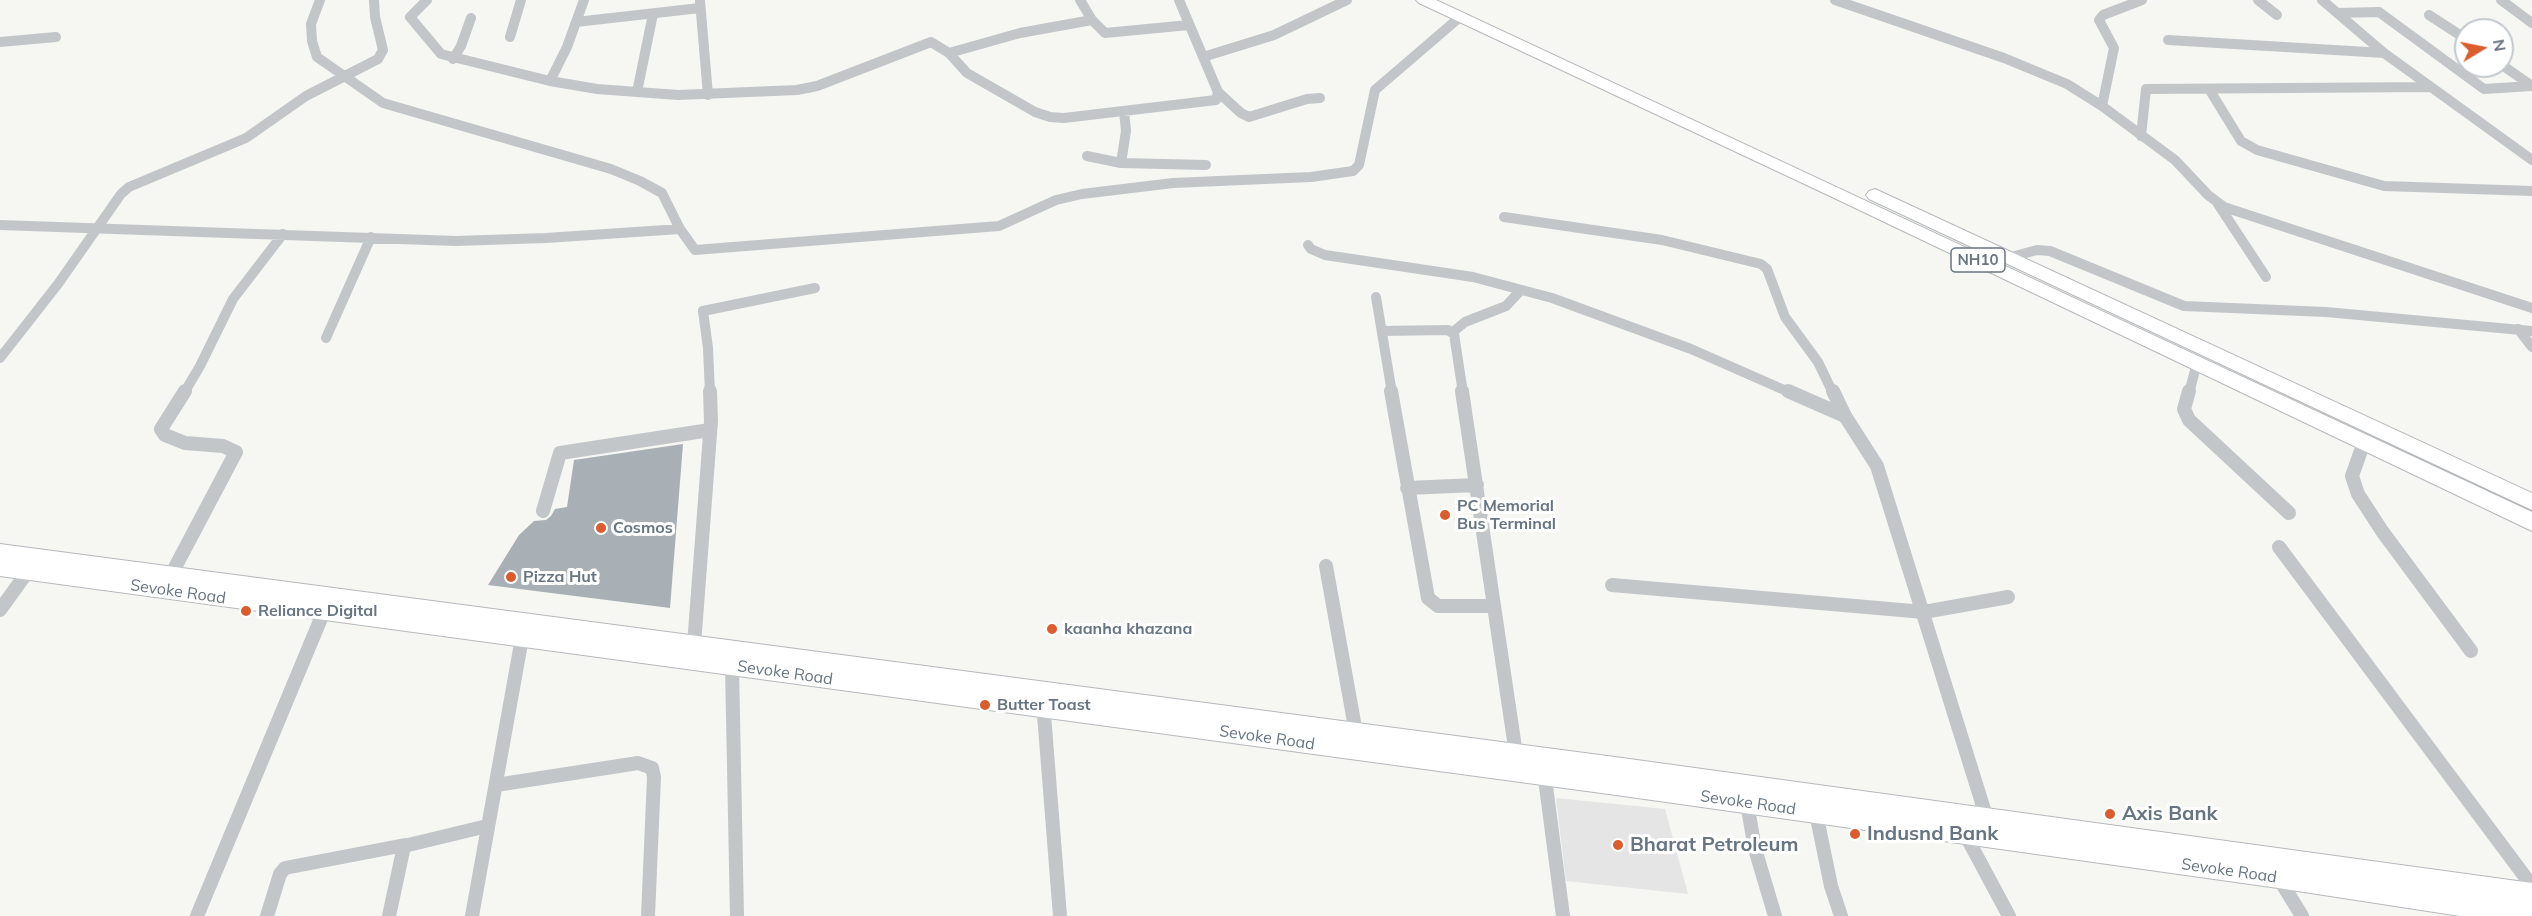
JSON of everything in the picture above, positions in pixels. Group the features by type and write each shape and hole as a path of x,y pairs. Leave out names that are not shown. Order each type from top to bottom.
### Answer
{"highway":[{"name":"NH10","path":"1424,0 2532,522"},
{"path":"1445,0 2011,257 2532,502"}],"main road":[{"name":"Sevoke Road","path":"0,552 33,564 328,604 694,645 735,658"},
{"name":"Sevoke Road","path":"0,568 33,564 171,574 522,638 735,658 1544,766 1987,819 2095,843 2434,908 2532,916"},
{"name":"Sevoke Road","path":"1043,700 1356,733 1516,754 1544,766 1747,803 1965,834 2095,843 2532,894"}],"street":[{"path":"320,0 311,24 317,57 383,104 610,169 640,181 662,194 695,250 1004,225 1056,201 1082,194 1173,183 1311,177 1353,171 1359,165 1375,90 1460,17"},
{"path":"0,358 58,284 121,194 129,187 246,138 306,96 375,62 382,53 374,0"},
{"path":"427,0 410,17 441,54 453,59 550,81 597,89 708,95 777,92 807,88 928,42 934,42 949,53 967,73 1035,112 1050,117 1075,117 1213,102 1218,92"},
{"path":"510,37 520,0"},
{"path":"550,81 584,0"},
{"path":"1080,0 1092,20 1104,33 1108,34 1189,25"},
{"path":"1179,0 1218,92 1249,117 1307,99 1320,98"},
{"path":"1203,57 1274,35 1347,0"},
{"path":"1835,0 2038,71 2067,84 2102,106 2175,160 2218,203 2266,277"},
{"path":"2102,106 2114,48 2099,20 2103,15 2142,0"},
{"path":"2258,0 2277,15"},
{"path":"2322,0 2384,53 2532,160"},
{"path":"2501,0 2532,23"},
{"path":"576,22 653,14 700,4 708,95"},
{"path":"2337,13 2379,12 2484,89 2532,86"},
{"path":"637,92 653,14"},
{"path":"2429,15 2454,31"},
{"path":"453,59 461,46 471,18"},
{"path":"949,53 1020,33 1092,20"},
{"path":"0,42 56,37"},
{"path":"2168,40 2384,53"},
{"path":"2514,73 2532,86"},
{"path":"2141,136 2145,89 2430,87"},
{"path":"2209,89 2241,141 2247,146 2266,153 2384,186 2532,191"},
{"path":"1121,163 1126,131 1124,111"},
{"path":"1087,156 1121,163 1147,165 1206,165"},
{"path":"2218,203 2231,210 2532,308"},
{"path":"1504,217 1651,238 1764,265 1785,317 1818,362 1845,416 1877,466 1987,819"},
{"path":"0,225 456,241 681,229"},
{"path":"171,574 236,452 223,446 185,442 165,435 161,429 200,366 233,299 283,234"},
{"path":"326,338 352,273 371,237"},
{"path":"1308,245 1311,249 1325,255 1473,278 1552,298 1691,349 1845,416"},
{"path":"2011,257 2037,250 2050,251 2184,306 2326,312 2532,331"},
{"path":"694,645 710,430 708,348 703,311 815,288"},
{"path":"1382,331 1453,332 1465,322 1506,306 1521,290"},
{"path":"1376,297 1407,488 1430,602 1438,606 1494,606"},
{"path":"2518,329 2532,347"},
{"path":"1453,332 1516,754"},
{"path":"2198,363 2184,409 2189,420 2289,513"},
{"path":"543,511 560,453 710,430"},
{"path":"2364,442 2352,476 2358,494 2471,651"},
{"path":"1407,488 1477,485"},
{"path":"2278,547 2532,886"},
{"path":"0,610 33,564"},
{"path":"1326,566 1356,733"},
{"path":"1612,585 1924,612 2008,597"},
{"path":"197,916 328,604"},
{"path":"472,916 522,638"},
{"path":"735,658 737,916"},
{"path":"1043,700 1060,916"},
{"path":"496,785 638,763 652,768 654,777 648,916"},
{"path":"1544,766 1563,916"},
{"path":"1747,803 1755,849 1775,916"},
{"path":"1816,813 1831,886 1841,916"},
{"path":"267,916 280,874 285,868 405,845 487,826"},
{"path":"1965,834 2009,916"},
{"path":"389,916 405,845"},
{"path":"2278,877 2302,916"}],"shaded area":[{"name":"Bharat Petroleum","path":"1556,798 1665,809 1688,894 1566,881"}],"building":[{"name":"Cosmos","path":"683,444 670,608 488,585 519,535 534,521 546,520 555,509 567,507 574,460"}],"place":[{"name":"PC Memorial Bus Terminal","path":"1445,515"},
{"name":"Cosmos","path":"601,528"},
{"name":"Pizza Hut","path":"511,577"},
{"name":"Reliance Digital","path":"246,611"},
{"name":"kaanha khazana","path":"1052,629"},
{"name":"Butter Toast","path":"985,705"},
{"name":"Axis Bank","path":"2110,814"},
{"name":"Indusnd Bank","path":"1855,834"},
{"name":"Bharat Petroleum","path":"1618,845"}]}
